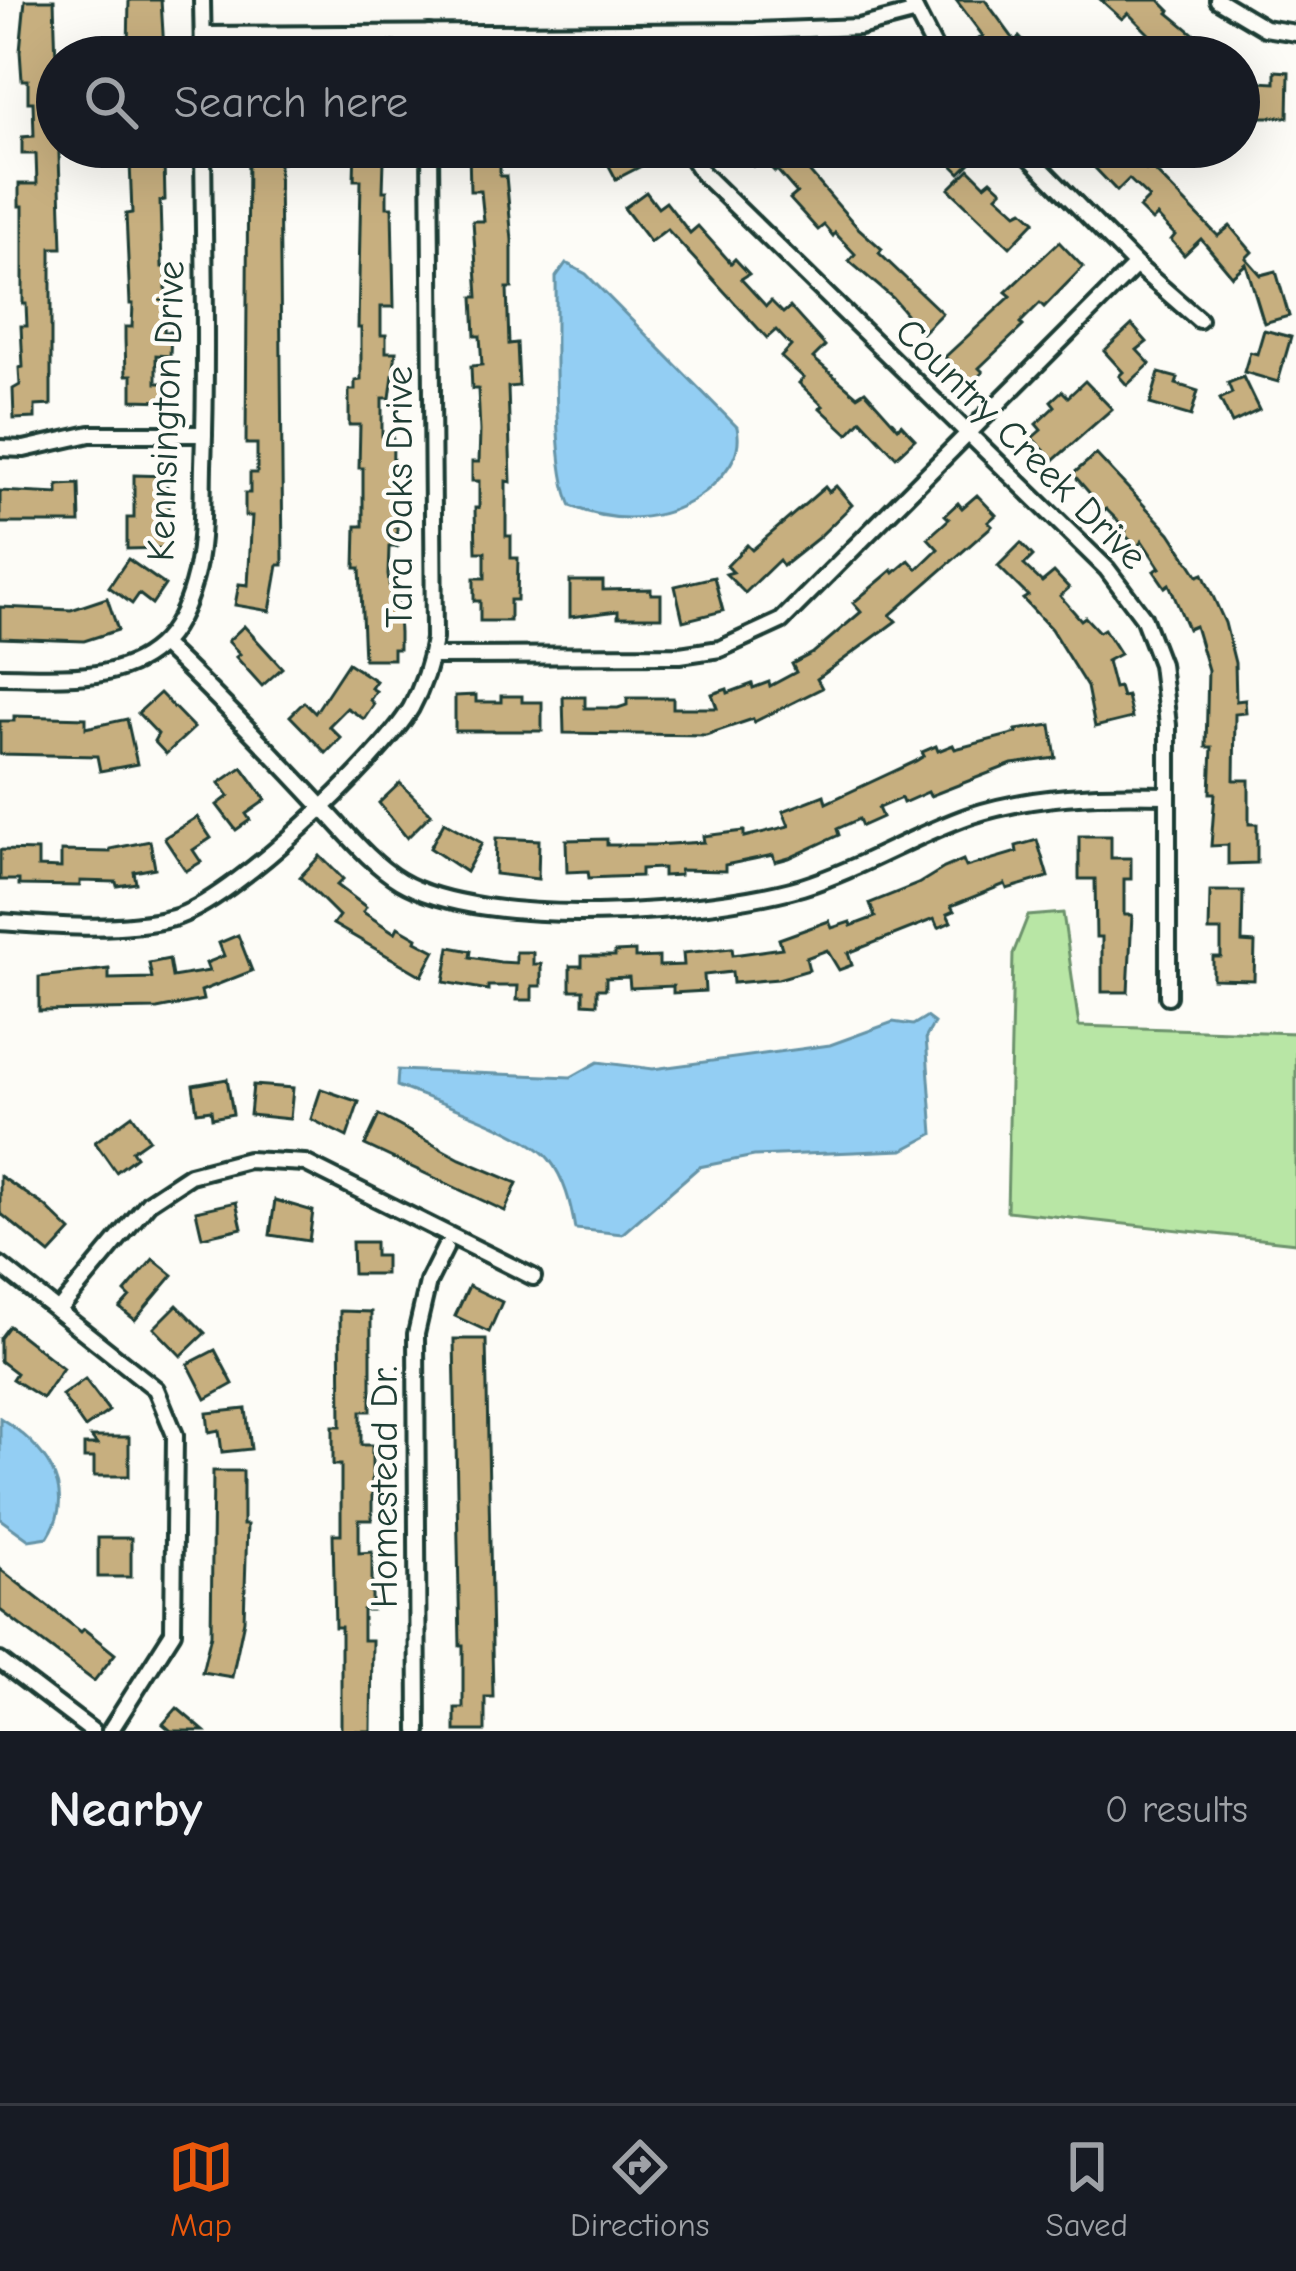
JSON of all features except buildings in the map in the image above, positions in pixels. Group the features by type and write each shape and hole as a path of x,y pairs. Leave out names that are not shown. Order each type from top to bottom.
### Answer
{"street":[{"path":"202,0 202,35 859,27 911,6 927,36"},
{"path":"1218,0 1265,28 1296,33"},
{"path":"658,32 658,36"},
{"name":"Kennsington Drive","path":"162,644 194,582 201,530 203,168"},
{"name":"Tara Oaks Drive","path":"0,922 145,924 178,917 214,900 321,806 413,705 431,656 435,595 430,168"},
{"name":"Country Creek Drive","path":"699,168 1107,569 1143,616 1161,664 1168,725 1168,996"},
{"path":"1041,168 1136,265 1199,320"},
{"path":"431,656 680,656 740,641 781,621 1136,265"},
{"path":"0,448 24,449 90,434 204,434"},
{"path":"0,676 93,676 132,663 162,644 375,863 433,898 479,909 683,909 749,899 857,867 971,815 1028,802 1100,794 1167,795"},
{"path":"58,1311 148,1202 190,1175 248,1160 305,1163 533,1277"},
{"name":"Homestead Dr.","path":"418,1731 416,1334 428,1282 445,1248"},
{"path":"0,1265 156,1389 175,1435 173,1632 110,1731"},
{"path":"0,1661 92,1731"}],"green space":[{"path":"1063,913 1079,1026 1296,1033 1296,1243 1007,1211 1013,954 1028,916"}],"water":[{"path":"566,263 586,274 737,427 738,444 730,465 713,485 681,507 627,518 571,506 560,459 556,395 556,277"},
{"path":"926,1017 934,1023 926,1037 933,1134 903,1150 754,1156 699,1167 622,1234 575,1229 559,1175 537,1148 397,1086 398,1070 571,1077 598,1062 653,1069 830,1045 893,1022 913,1025"},
{"path":"0,1418 42,1454 58,1485 57,1519 48,1537 29,1540 0,1519"}]}
